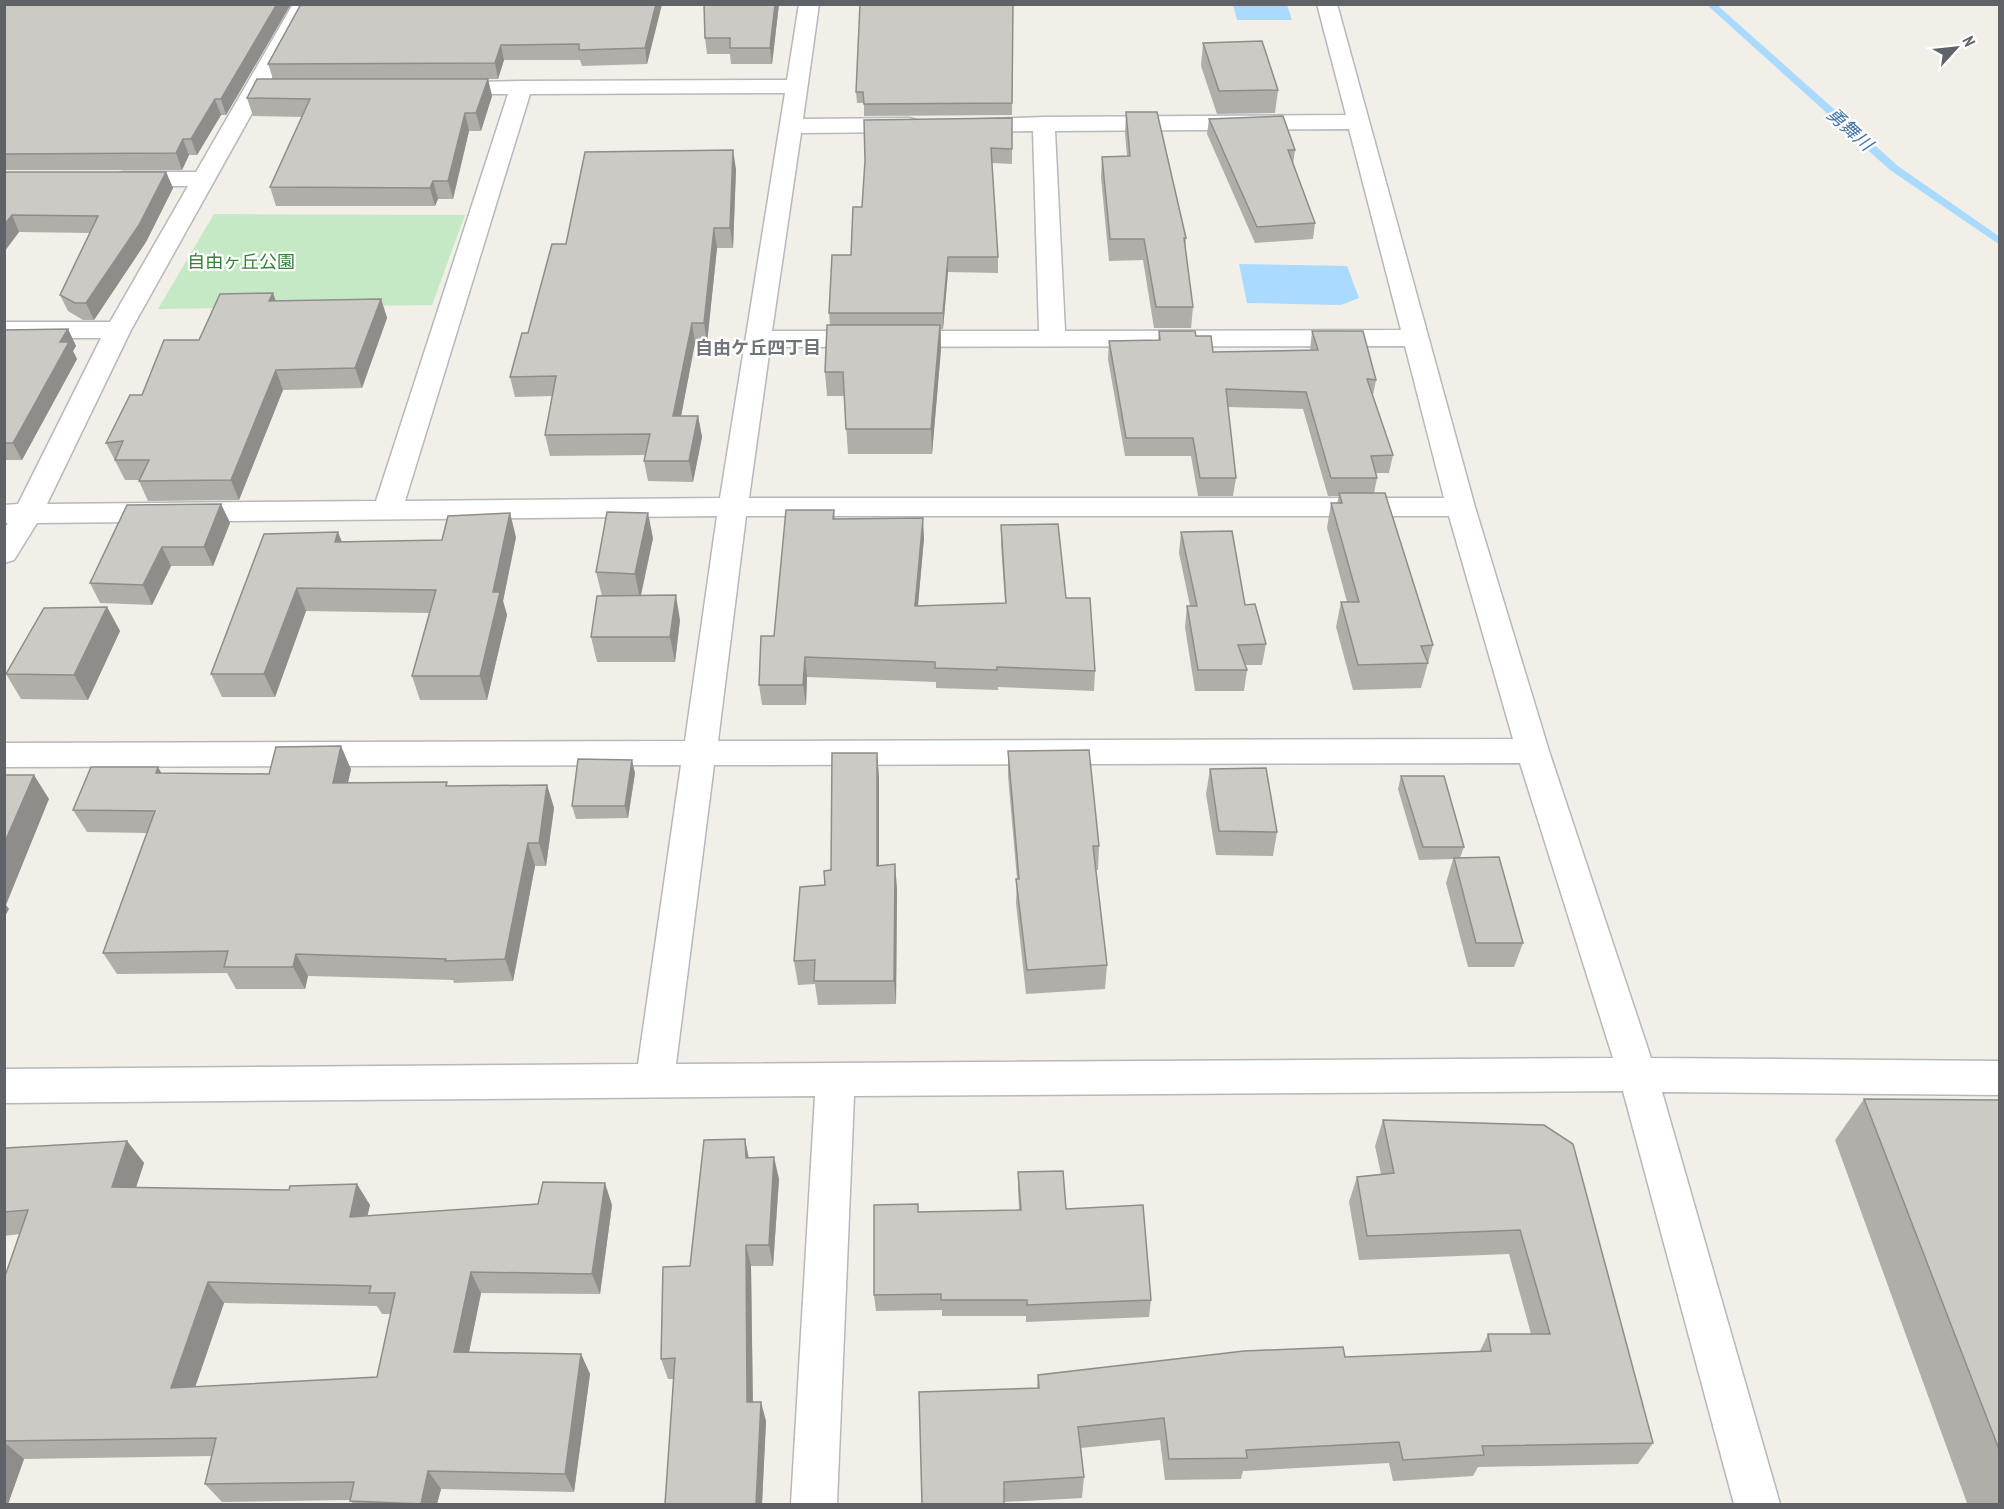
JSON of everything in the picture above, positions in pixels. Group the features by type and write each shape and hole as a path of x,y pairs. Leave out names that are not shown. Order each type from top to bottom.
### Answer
{"street":[{"path":"4,553 16,514 203,179 266,89 303,4"},
{"path":"655,1081 733,507 809,4"},
{"path":"1327,4 1461,507 1533,751 1637,1074 1757,1504"},
{"path":"429,88 797,86"},
{"path":"388,510 521,87"},
{"path":"791,126 1358,122"},
{"path":"1044,124 1052,337"},
{"path":"98,179 203,179"},
{"path":"4,330 118,330"},
{"path":"759,339 1417,338"},
{"path":"16,514 733,507 1461,507"},
{"path":"4,755 1533,751"},
{"path":"4,1086 1637,1074 2000,1077"},
{"path":"814,1504 835,1079"}],"green space":[{"name":"自由ヶ丘公園","path":"214,214 465,215 432,305 158,309"}],"water":[{"path":"1233,5 1287,5 1292,20 1237,20"},
{"path":"1239,264 1347,266 1359,298 1341,305 1247,303"}],"building":[{"path":"4,4 277,4 221,99 215,99 191,139 183,139 176,153 4,154"},
{"path":"301,4 656,4 645,48 579,50 579,44 501,45 495,63 268,64"},
{"path":"704,4 775,4 770,48 730,48 730,38 705,38"},
{"path":"860,4 1013,4 1012,103 864,104 863,92 856,92"},
{"path":"1262,41 1278,90 1219,91 1203,43"},
{"path":"257,79 488,79 476,113 465,113 448,181 433,181 430,188 270,187 310,99 247,98"},
{"path":"1126,112 1157,112 1186,238 1184,238 1193,307 1156,307 1144,239 1110,239 1102,157 1130,156"},
{"path":"1283,116 1295,150 1288,150 1315,223 1257,227 1209,119"},
{"path":"1012,118 1012,149 991,148 998,257 948,257 943,313 829,313 832,255 851,255 853,207 862,207 865,161 864,120"},
{"path":"733,150 730,228 714,228 704,323 692,323 673,416 698,416 689,461 644,461 650,434 545,435 556,376 510,377 522,333 528,333 552,244 566,244 585,152"},
{"path":"4,172 166,172 139,225 86,303 75,303 60,295 98,216 12,215 4,225"},
{"path":"273,293 269,301 381,299 355,368 276,370 231,480 139,481 149,460 115,460 123,441 106,443 130,395 142,395 164,340 199,340 220,294"},
{"path":"827,325 940,325 931,429 846,429 843,372 825,372"},
{"path":"68,329 60,342 69,342 13,443 4,443 4,330"},
{"path":"1159,331 1195,331 1196,336 1211,336 1213,352 1318,350 1312,331 1363,331 1376,380 1367,379 1393,455 1371,456 1377,478 1331,478 1306,392 1226,389 1236,478 1200,478 1193,438 1126,438 1109,341 1160,340"},
{"path":"1339,493 1385,493 1433,645 1421,646 1428,663 1358,665 1341,602 1359,602 1331,503 1342,503"},
{"path":"221,504 204,547 162,547 143,585 90,583 127,505"},
{"path":"786,510 834,510 833,519 923,518 915,606 1006,603 1001,525 1058,524 1066,598 1090,598 1095,671 997,667 997,670 935,668 935,662 805,657 803,685 759,685 761,636 774,636"},
{"path":"607,512 648,513 635,574 596,572"},
{"path":"510,513 493,592 500,592 480,676 412,676 436,590 297,588 264,674 211,674 264,534 338,532 335,542 442,540 448,516"},
{"path":"1232,531 1245,605 1255,604 1266,644 1238,645 1247,670 1198,670 1187,606 1197,606 1181,532"},
{"path":"676,595 670,637 591,637 597,596"},
{"path":"107,607 74,675 6,674 44,608"},
{"path":"341,746 333,783 447,782 446,786 547,785 539,843 528,843 505,959 445,961 446,959 296,954 293,967 224,967 228,951 103,953 155,811 73,810 91,767 158,767 156,773 269,774 276,747"},
{"path":"1089,750 1099,846 1093,846 1107,965 1027,970 1016,879 1019,879 1008,751"},
{"path":"832,753 877,753 877,866 895,864 894,981 814,981 815,960 794,961 800,887 825,885 824,871 831,870"},
{"path":"578,759 632,760 625,806 572,806"},
{"path":"1266,768 1277,832 1219,831 1210,769"},
{"path":"4,775 34,775 4,844"},
{"path":"1401,776 1444,776 1464,847 1423,847"},
{"path":"1499,857 1523,943 1476,943 1454,858"},
{"path":"1864,1099 2000,1100 2000,1452"},
{"path":"1383,1120 1544,1125 1573,1144 1653,1443 1482,1446 1484,1455 1403,1460 1399,1442 1246,1450 1247,1458 1169,1459 1164,1418 1078,1427 1084,1477 1004,1482 1004,1504 922,1504 919,1392 1039,1388 1038,1375 1244,1351 1343,1347 1345,1357 1491,1351 1488,1334 1550,1334 1520,1230 1367,1236 1357,1177 1394,1173"},
{"path":"745,1139 746,1158 774,1157 769,1245 746,1245 747,1402 761,1402 756,1504 665,1504 675,1358 661,1359 663,1267 690,1266 704,1140"},
{"path":"127,1141 112,1187 289,1190 290,1186 357,1184 350,1217 538,1204 543,1182 605,1183 592,1274 471,1272 454,1352 581,1354 565,1474 428,1471 421,1504 350,1501 354,1482 205,1484 216,1438 4,1441 4,1279 28,1210 4,1212 4,1151 6,1148","holes":["208,1282 371,1286 369,1293 395,1293 377,1377 171,1388"]},
{"path":"1063,1171 1066,1209 1143,1205 1151,1300 1027,1305 1027,1300 941,1300 941,1294 874,1295 874,1205 918,1204 918,1212 1021,1210 1018,1172"}],"waterway":[{"name":"勇舞川","path":"1710,4 1894,168 2000,242"}],"district":[{"name":"自由ケ丘四丁目","path":"758,347"}]}
